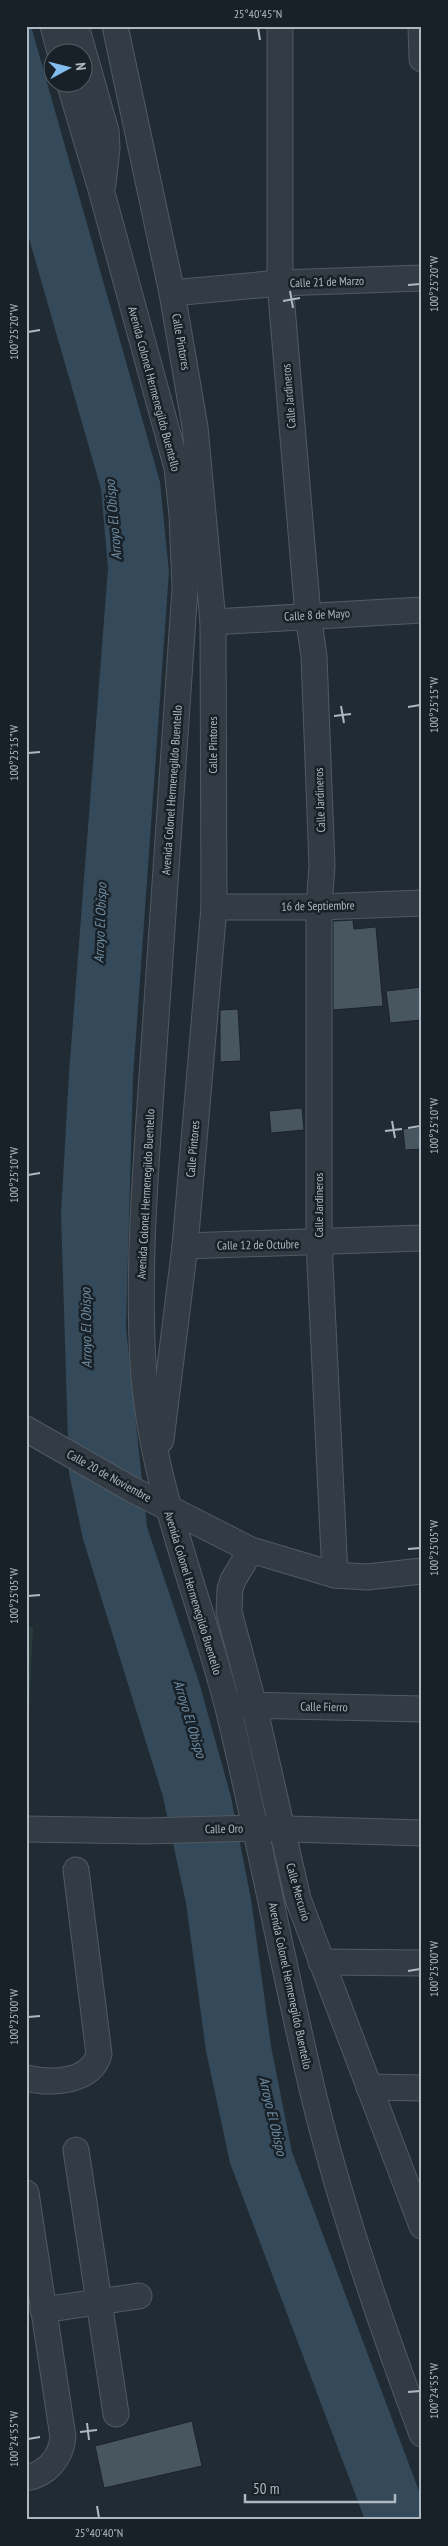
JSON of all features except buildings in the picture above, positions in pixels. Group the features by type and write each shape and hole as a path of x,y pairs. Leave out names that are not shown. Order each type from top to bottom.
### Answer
{"street":[{"path":"53,26 57,42"},
{"path":"76,26 106,131 107,148 102,193"},
{"name":"Calle Pintores","path":"115,26 172,293 195,427 213,622 214,907 185,1246 157,1470"},
{"name":"Calle Jardineros","path":"280,26 280,284 308,615 314,656 322,866 319,907 319,1243 335,1575"},
{"path":"421,26 422,59"},
{"name":"Avenida Colonel Hermenegildo Buentello","path":"72,92 102,193 128,297 177,468 182,515 185,588 141,1250 143,1367 157,1470 227,1705 249,1829 273,1906 315,2101 363,2270 422,2434"},
{"name":"Calle 21 de Marzo","path":"172,293 280,284 422,278"},
{"name":"Calle 8 de Mayo","path":"213,622 308,615 422,610"},
{"name":"16 de Septiembre","path":"214,907 319,907 422,903"},
{"name":"Calle 12 de Octubre","path":"185,1246 319,1243 422,1238"},
{"name":"Calle 20 de Noviembre","path":"26,1429 133,1490 251,1550 335,1575 367,1577 422,1571"},
{"name":"Calle Mercurio","path":"251,1550 233,1580 230,1589 229,1612 254,1706 298,1899 368,2087 420,2219"},
{"name":"Calle Fierro","path":"227,1705 422,1708"},
{"name":"Calle Oro","path":"26,1829 145,1831 249,1829 422,1833"},
{"path":"26,2078 56,2081 80,2076 91,2069 99,2054 76,1870"},
{"path":"273,1906 298,1899"},
{"path":"321,1962 422,1963"},
{"path":"368,2087 422,2088"},
{"path":"76,2150 97,2303 116,2414"},
{"path":"26,2193 63,2437 62,2448 50,2466 41,2474 26,2478"},
{"path":"43,2310 139,2296"}],"green space":[{"path":"26,1626 33,1627 26,1777"}],"water":[{"name":"Arroyo El Obispo","path":"26,26 31,26 42,65 42,92 50,92 160,482 169,572 133,1078 126,1328 147,1527 199,1682 231,1797 251,1899 271,2046 292,2152 422,2499 422,2520 365,2520 230,2163 206,2051 186,1903 163,1797 83,1539 69,1473 61,1214 69,1073 108,568 101,489 26,228"}]}
